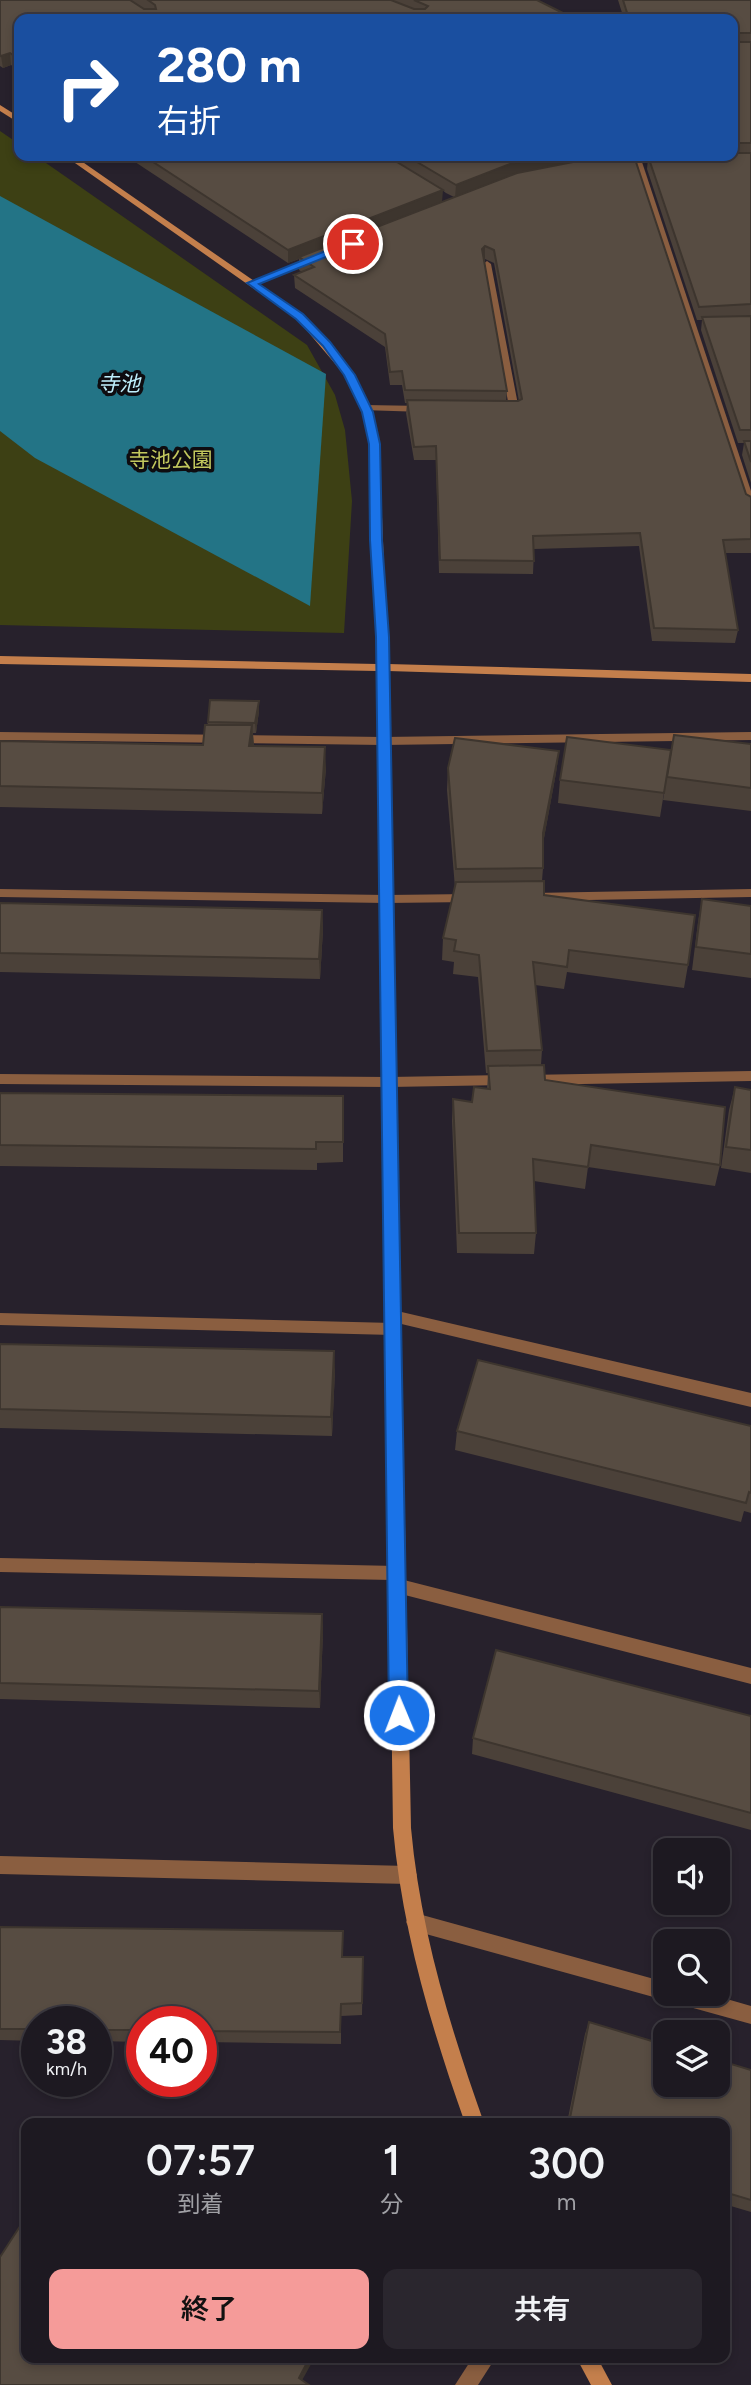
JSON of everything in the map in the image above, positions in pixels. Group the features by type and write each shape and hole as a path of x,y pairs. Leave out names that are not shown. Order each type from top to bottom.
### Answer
{"street":[{"path":"76,161 300,317 326,344 349,375 365,408 375,444 376,540 383,667 403,1846 415,1922 436,2001 473,2118"},
{"path":"624,165 634,161"},
{"path":"637,161 691,326 737,449 751,507"},
{"path":"640,161 651,164"},
{"path":"252,283 328,254"},
{"path":"487,264 514,410 501,410"},
{"path":"691,326 703,325"},
{"path":"365,408 433,409"},
{"path":"0,660 383,667 751,678"},
{"path":"0,736 383,741 751,736"},
{"path":"0,893 386,900 481,898"},
{"path":"521,897 751,893"},
{"path":"0,1079 389,1082 751,1076"},
{"path":"0,1319 393,1323 751,1400"},
{"path":"0,1565 397,1579 751,1676"},
{"path":"0,1865 408,1875"},
{"path":"415,1922 653,1988"},
{"path":"719,2006 751,2015"},
{"path":"465,2385 482,2363"},
{"path":"589,2363 601,2385"}],"green space":[{"name":"寺池公園","path":"0,131 14,141 14,161 43,161 307,345 335,395 345,430 352,501 344,633 0,625"}],"water":[{"name":"寺池","path":"0,196 326,374 310,606 35,458 0,431"}],"building":[{"path":"0,0 130,0 144,9 156,9 148,0 391,0 414,9 425,9 428,6 414,0 537,0 565,14 14,14 14,56 10,53 0,55"},
{"path":"623,0 751,0 751,33 738,33 738,14 627,14"},
{"path":"738,42 751,42 751,143 738,143"},
{"path":"738,153 751,153 751,304 699,307 650,161 738,161"},
{"path":"152,161 395,161 443,190 288,250"},
{"path":"415,161 525,161 510,164 456,185"},
{"path":"636,161 746,494 751,497 751,539 723,540 738,630 654,628 640,533 533,536 534,561 440,560 436,446 414,447 407,400 522,399 494,250 485,246 482,249 507,391 405,390 402,371 390,372 385,334 294,275 314,267 299,257 517,173 573,162"},
{"path":"751,316 751,430 740,430 702,317"},
{"path":"744,441 751,441 751,462"},
{"path":"210,700 259,701 255,723 208,722"},
{"path":"205,725 252,725 249,746 325,747 322,793 0,786 0,741 203,745"},
{"path":"674,735 751,744 751,788 667,777"},
{"path":"567,737 671,750 664,793 560,780"},
{"path":"455,738 559,751 543,833 543,868 456,869 448,768"},
{"path":"544,881 544,895 695,915 688,965 569,950 567,967 533,962 542,1050 487,1051 479,955 454,951 456,940 443,938 456,882"},
{"path":"702,899 751,906 751,954 696,947"},
{"path":"0,903 322,910 319,959 0,953"},
{"path":"544,1065 545,1080 725,1107 720,1165 591,1145 588,1167 533,1159 536,1233 459,1233 453,1099 472,1102 474,1087 490,1089 488,1066"},
{"path":"735,1087 751,1090 751,1150 726,1147"},
{"path":"0,1093 343,1096 343,1142 316,1142 316,1149 0,1145"},
{"path":"0,1344 334,1351 331,1417 0,1409"},
{"path":"478,1360 751,1426 751,1493 749,1492 746,1503 457,1431"},
{"path":"0,1607 322,1614 319,1691 0,1683"},
{"path":"496,1650 751,1716 751,1813 473,1738"},
{"path":"0,1927 343,1931 342,1957 363,1957 362,2003 341,2004 340,2032 217,2031 217,2006 126,2006 126,2030 112,2030 112,2006 21,2006 21,2029 0,2029"},
{"path":"589,2022 653,2041 653,2097 730,2097 730,2064 751,2070 751,2200 730,2194 730,2118 570,2118"},
{"path":"21,2225 21,2363 307,2363 299,2378 309,2385 0,2385 0,2257"}],"route":[{"path":"353,244 252,283 300,317 326,344 349,375 367,412 375,444 376,540 382,637 399,1715"}]}
